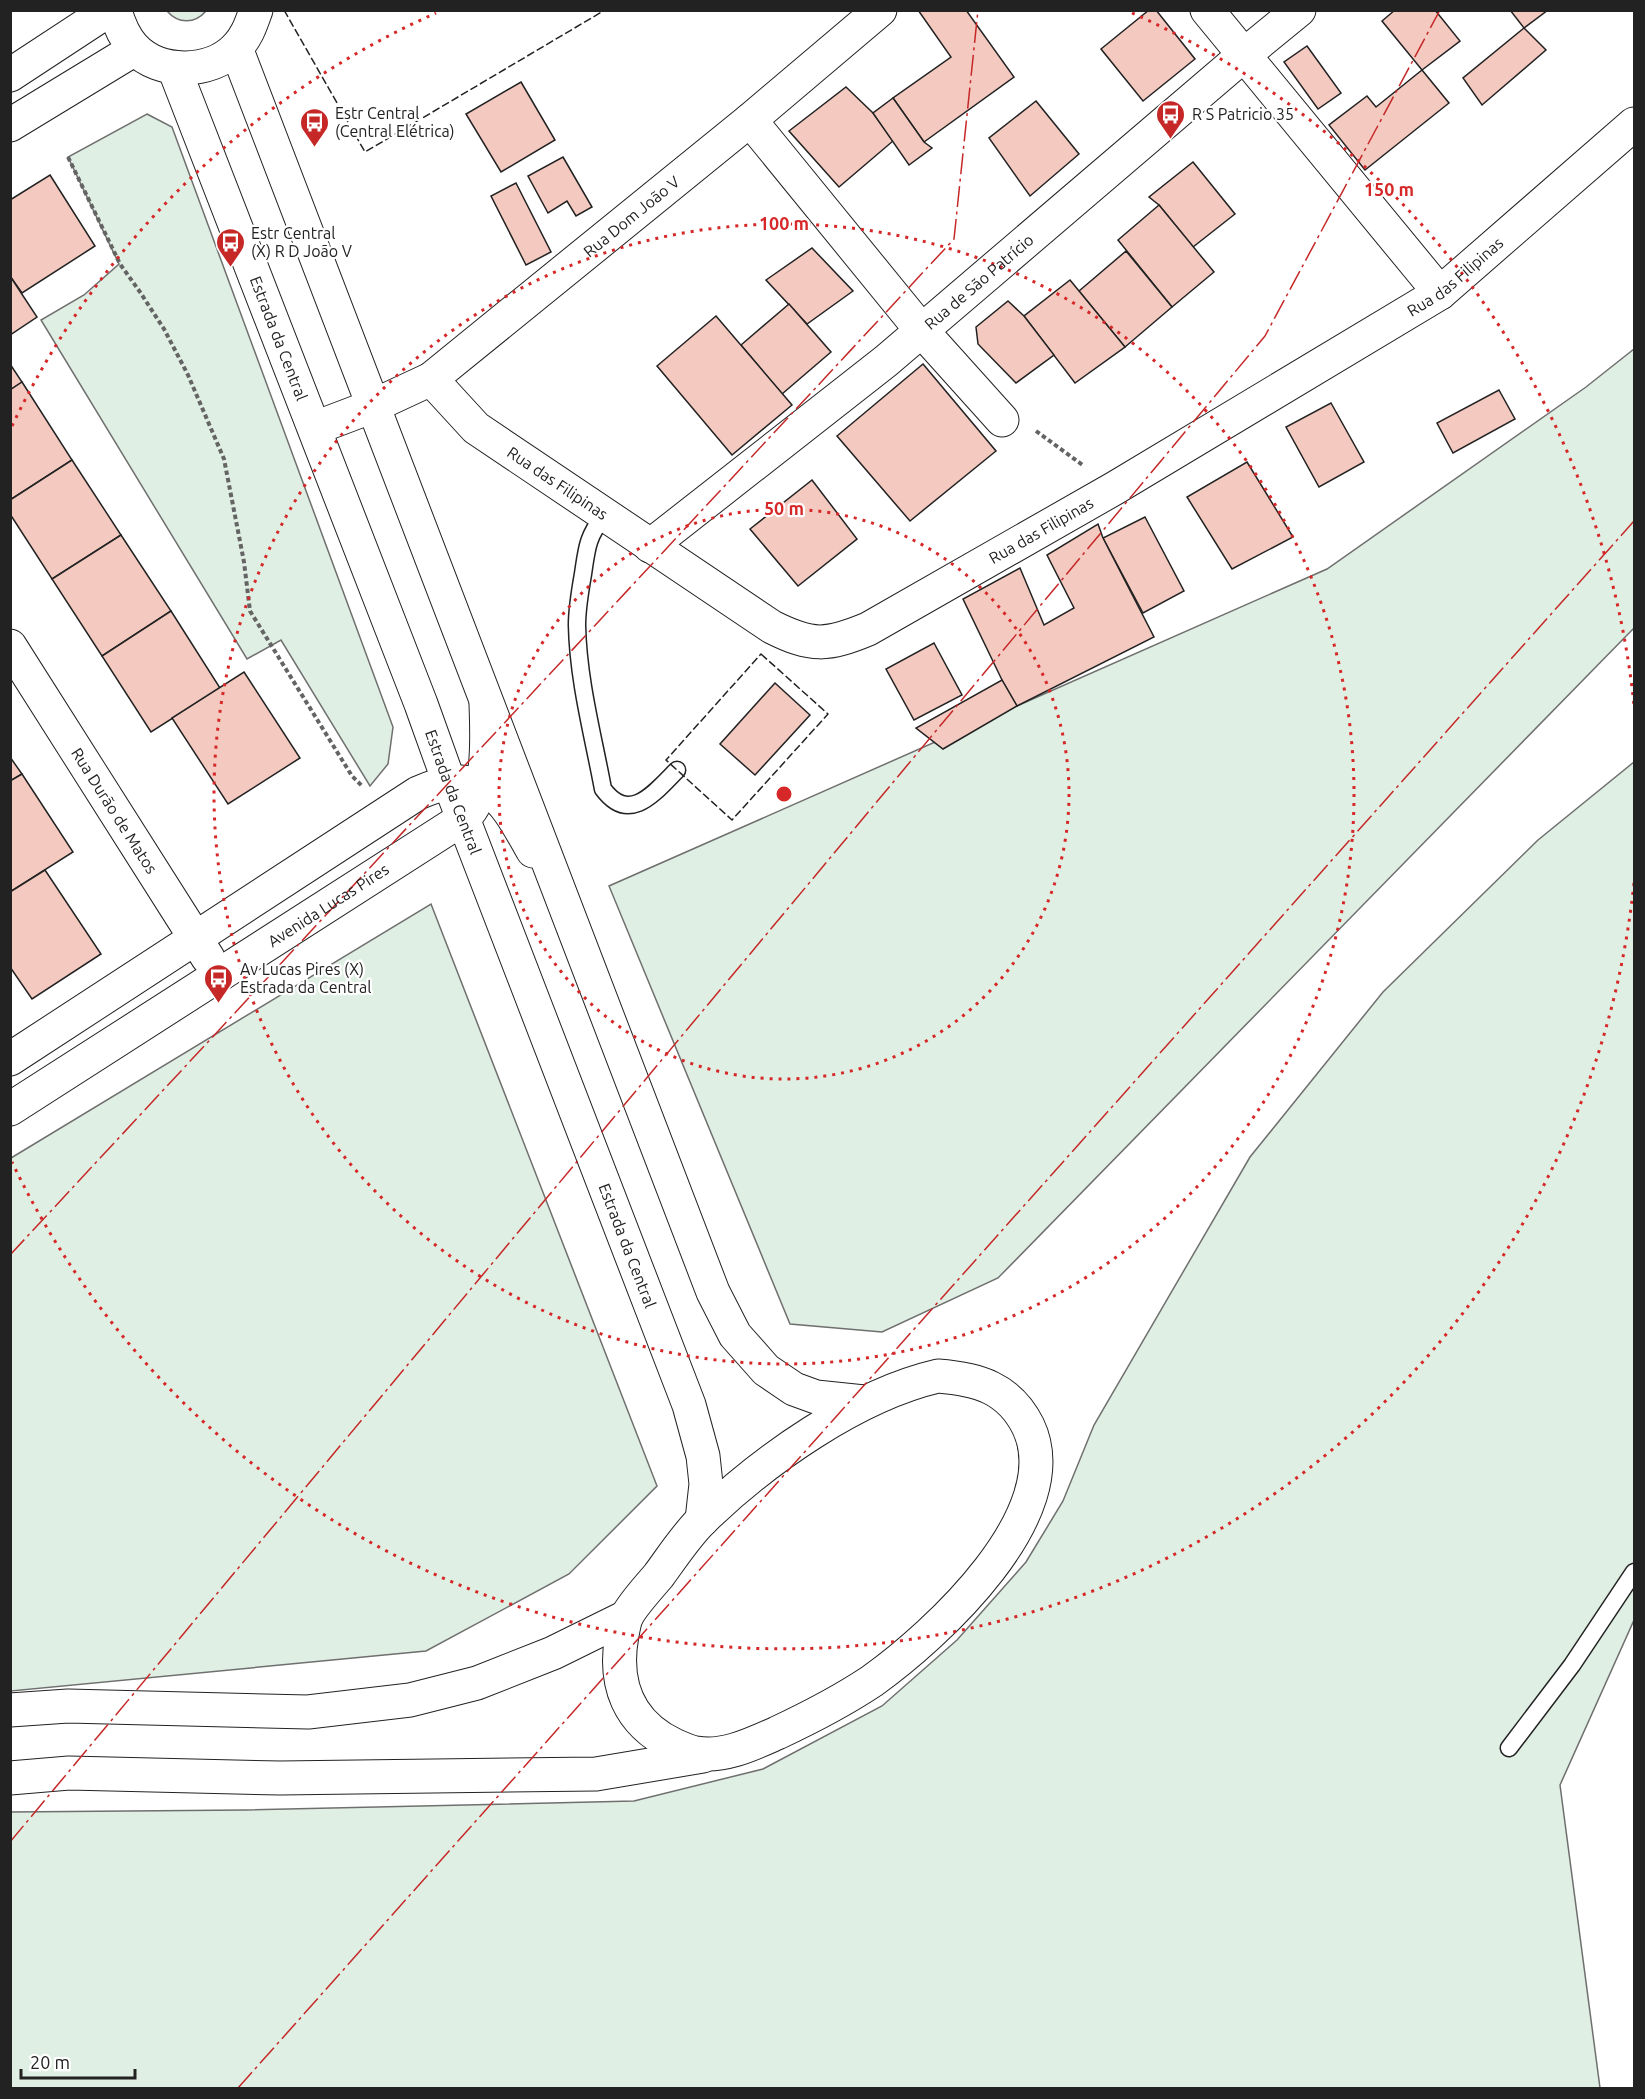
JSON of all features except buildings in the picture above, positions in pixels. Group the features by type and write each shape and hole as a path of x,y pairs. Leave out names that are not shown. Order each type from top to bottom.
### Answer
{"main road":[{"path":"10,75 109,10"},
{"path":"115,10 121,31 135,49 153,62 174,68 197,68 218,61 236,48 249,30 256,10"},
{"name":"Rua Dom João V","path":"315,428 374,406 432,379 750,120 880,10"},
{"path":"1207,10 1440,293"},
{"name":"Rua de São Patrício","path":"650,546 886,361 1299,10"},
{"path":"236,48 713,1292 735,1335 766,1371 794,1389 816,1397 864,1402"},
{"path":"10,125 135,49"},
{"name":"Estrada da Central","path":"174,68 315,428 689,1405 703,1456 706,1484 702,1520"},
{"path":"750,120 922,330 1002,420"},
{"name":"Rua das Filipinas","path":"432,379 476,428 772,627 796,639 824,643 842,640 868,629 1115,488 1440,293 1635,124"},
{"name":"Rua Durão de Matos","path":"10,646 218,975"},
{"name":"Avenida Lucas Pires","path":"12,1104 464,818 478,799 482,786 487,748 486,702"},
{"path":"10,1059 418,793 449,782 464,782 482,786 495,795 510,811 565,909"},
{"path":"10,1710 68,1706 308,1712 410,1700 477,1683 542,1658 626,1617 702,1520 747,1481 804,1438 864,1402 938,1376 966,1378 1001,1393 1027,1424 1035,1444 1036,1481 1028,1506 1012,1536 963,1601 922,1641 871,1681 806,1720 752,1744 725,1753 596,1774 280,1778 69,1773 10,1778"},
{"path":"626,1617 620,1651 620,1678 637,1718 649,1731 681,1749 698,1754 725,1753"}],"lane":[{"path":"604,515 591,532 588,542 578,601 577,624 580,667 603,789 611,800 624,806 641,803 677,770"},
{"path":"1509,1748 1572,1665 1635,1572"}],"path":[{"path":"68,157 120,264 141,292 188,375 224,459 244,562 250,610 352,776 388,813"},
{"path":"1002,420 1029,426 1115,488"}],"green space":[{"path":"167,11 206,11 197,18 186,21 176,18"},
{"path":"147,114 172,127 393,727 388,764 370,786 281,640 247,659 41,320 84,295 119,264 68,157"},
{"path":"1634,349 1634,628 998,1278 882,1332 790,1324 609,886 1327,569 1586,387"},
{"path":"1634,762 1634,1620 1560,1785 1600,2088 11,2088 10,1812 246,1810 634,1801 763,1769 882,1706 957,1640 1026,1562 1063,1501 1094,1425 1250,1157 1383,992 1538,840"},
{"path":"431,904 657,1486 569,1574 426,1651 11,1691 11,1158"}],"fence":[{"path":"284,10 365,152 605,10"},
{"path":"761,654 828,714 732,820 666,760 761,654"}],"power":[{"path":"10,1255 954,239 978,10"},
{"path":"10,1842 1265,336 1440,10"},
{"path":"238,2088 1634,521"}],"place":[{"name":"R S Patricio 35","path":"1171,140"},
{"name":"Estr Central (Central Elétrica)","path":"314,148"},
{"name":"Estr Central (X) R D João V","path":"230,268"},
{"name":"Av Lucas Pires (X) Estrada da Central","path":"219,1004"}]}
